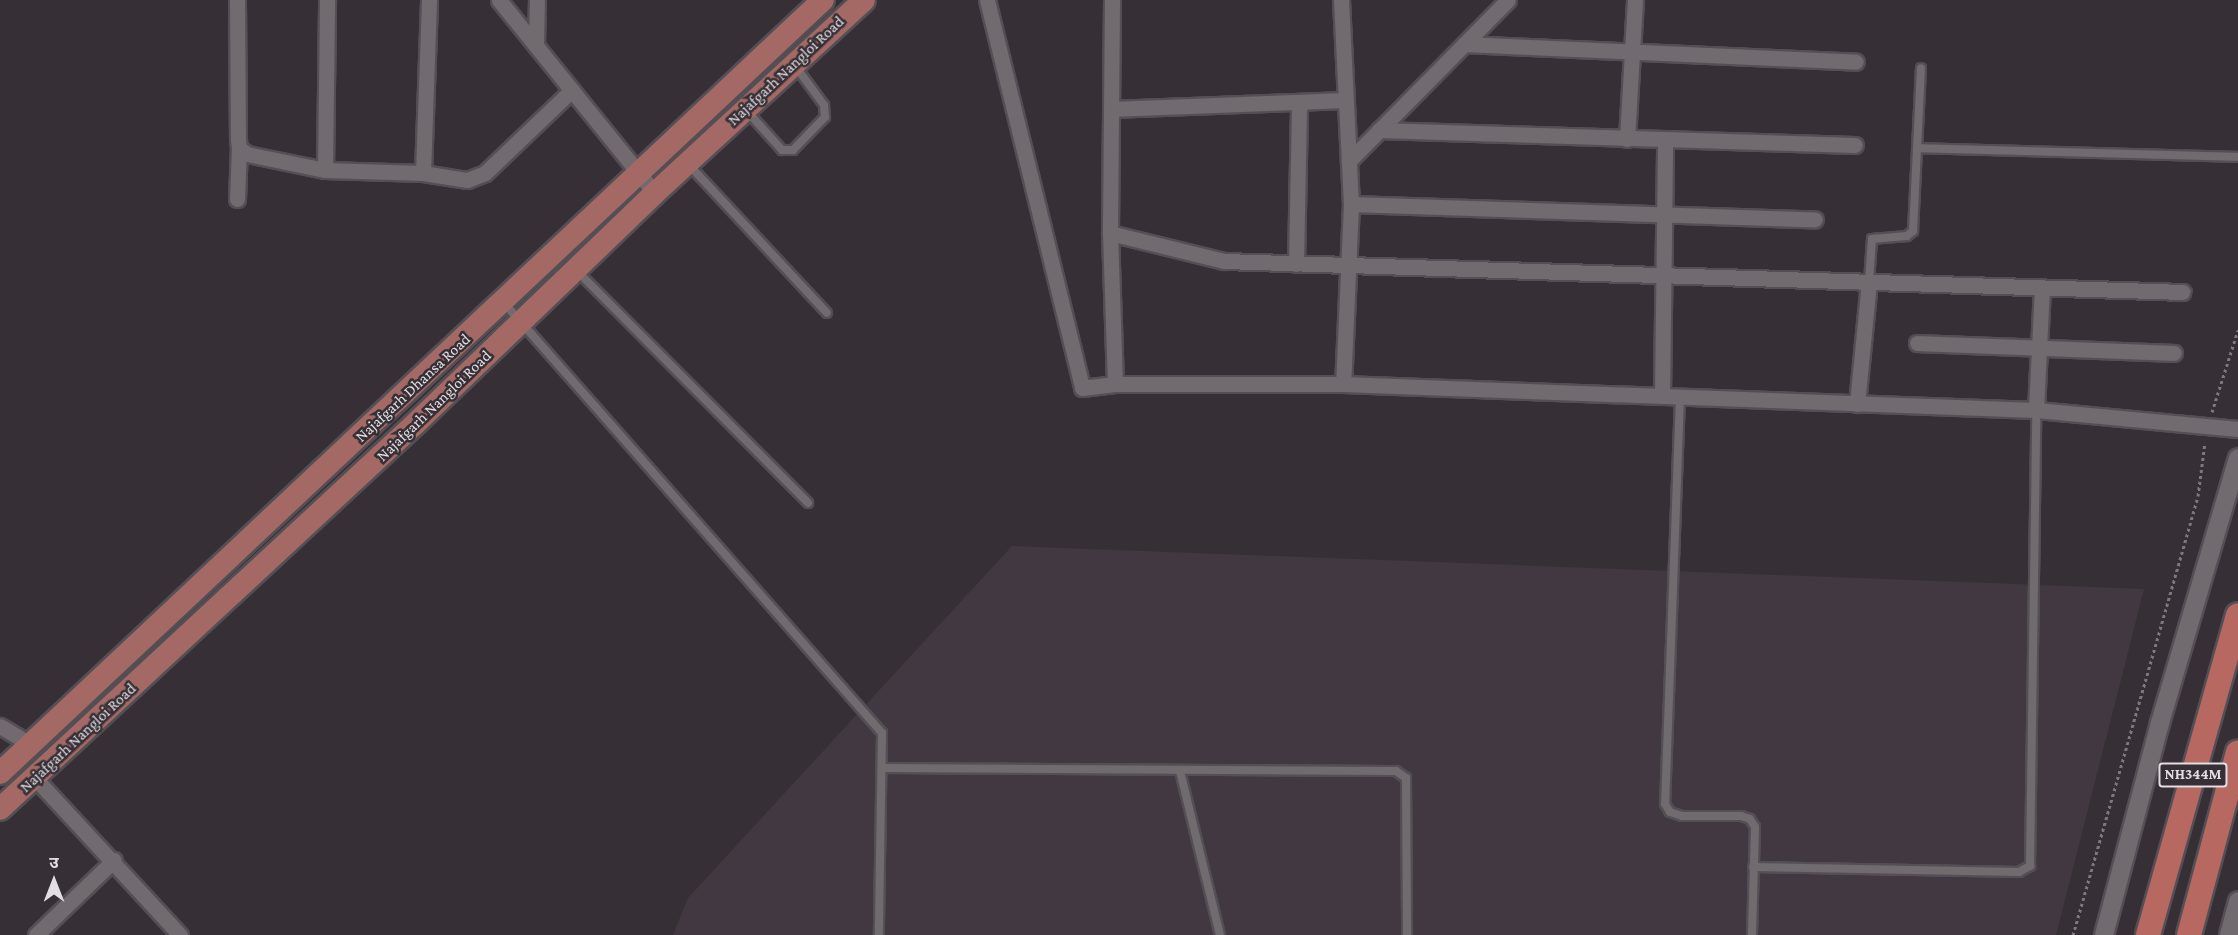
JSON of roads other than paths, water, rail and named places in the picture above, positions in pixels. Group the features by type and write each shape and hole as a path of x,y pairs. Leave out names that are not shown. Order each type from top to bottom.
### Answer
{"highway":[{"name":"NH344M","path":"2148,935 2238,615"},
{"name":"NH344M","path":"2189,935 2238,752"}],"main road":[{"path":"824,0 842,20"},
{"name":"Najafgarh Dhansa Road","path":"0,773 504,303 637,172 824,0"},
{"name":"Najafgarh Nangloi Road","path":"0,809 577,271 655,193 793,63 864,0"},
{"path":"720,95 741,112"}],"street":[{"path":"237,0 240,148 237,199"},
{"path":"325,170 327,0"},
{"path":"423,173 429,0"},
{"path":"499,0 655,193"},
{"path":"536,46 537,0"},
{"path":"987,0 1082,388 1114,384 1343,384 2036,410 2238,429"},
{"path":"1112,0 1110,233 1114,384"},
{"path":"1341,0 1351,204 1343,384"},
{"path":"1349,162 1508,0"},
{"path":"1627,139 1635,0"},
{"path":"1465,44 1631,54 1856,62"},
{"path":"240,148 247,154 325,170 423,173 467,180 478,177 572,90"},
{"path":"1112,109 1299,104 1345,100"},
{"path":"1296,264 1299,104"},
{"path":"1379,130 1665,141 1855,145"},
{"path":"1662,396 1665,141"},
{"path":"1351,204 1815,219"},
{"path":"1110,233 1211,259 1349,267 2182,292"},
{"path":"1857,404 1869,282"},
{"path":"2036,410 2042,288"},
{"path":"1917,344 2174,353"},
{"path":"2104,935 2173,676 2238,458"},
{"path":"0,726 30,744"},
{"path":"35,778 114,860 180,935"},
{"path":"36,935 114,860"},
{"path":"2229,935 2238,902"}],"lane":[{"path":"741,112 782,150 793,150 825,117 825,110 793,63"},
{"path":"1869,282 1873,237 1907,236 1913,231 1921,69"},
{"path":"1917,148 2238,157"},
{"path":"687,163 827,313"},
{"path":"577,271 808,503"},
{"path":"504,303 879,729 883,738 879,935"},
{"path":"1680,397 1665,804 1670,812 1682,816 1740,816 1750,819 1755,827 1752,935"},
{"path":"1754,867 2019,872 2030,866 2036,410"},
{"path":"882,768 1402,774 1406,778 1407,935"},
{"path":"1180,771 1220,935"}]}
